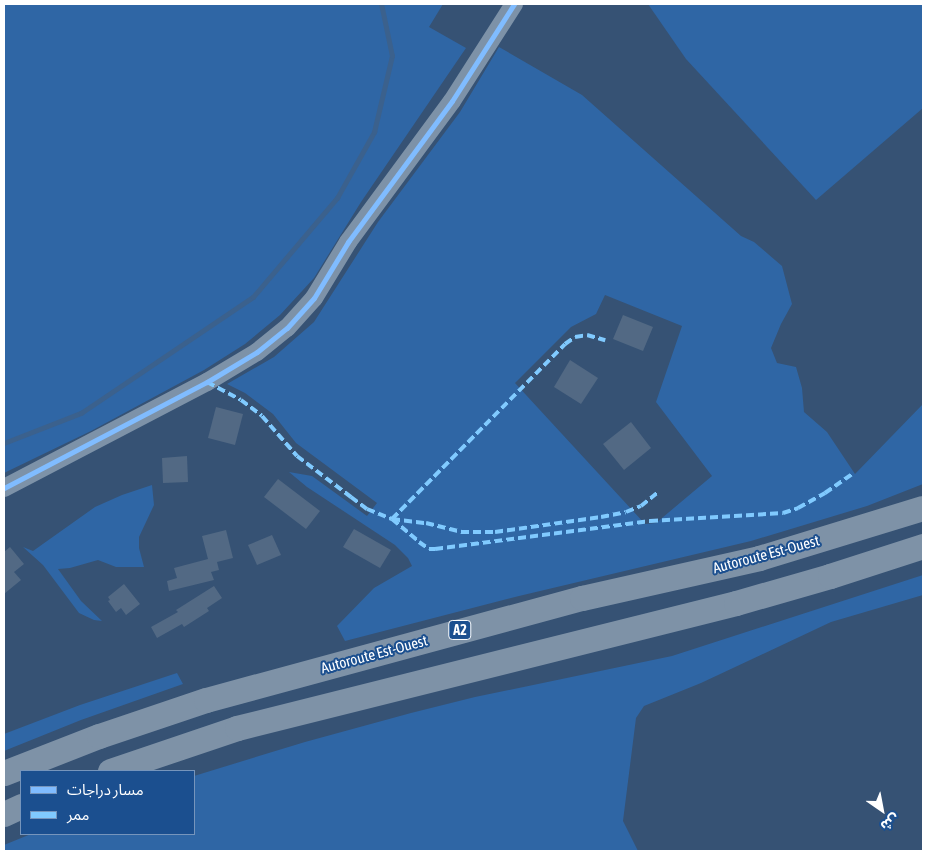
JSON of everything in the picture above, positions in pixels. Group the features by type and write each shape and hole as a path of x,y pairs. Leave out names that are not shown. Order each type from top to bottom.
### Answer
{"highway":[{"name":"Autoroute Est-Ouest","path":"4,773 99,736 206,700 582,598 759,558 923,508"},
{"path":"113,770 237,728 736,603 830,576 923,546"},
{"path":"4,814 20,806"}],"street":[{"path":"4,488 207,382 257,352 287,328 314,298 374,205 392,186 452,101 514,4"}],"shaded area":[{"path":"4,4 443,4 429,27 466,48 361,202 314,278 280,315 245,344 204,370 91,431 4,473"},
{"path":"648,4 923,4 923,108 816,200 686,59"},
{"path":"499,47 582,95 741,236 754,242 782,266 792,304 771,348 777,363 796,367 802,388 804,412 827,432 855,474 923,404 923,484 867,506 751,541 519,596 345,641 337,626 374,588 412,566 408,558 395,545 307,487 289,472 312,476 367,516 377,503 296,443 273,414 245,393 227,384 274,357 314,322 378,222 460,112","holes":["605,295 682,326 656,402 712,476 656,523 645,524 515,383 571,327 596,314"]},
{"path":"152,485 154,505 139,537 139,548 144,567 116,567 98,560 70,568 58,569 81,601 102,621 94,620 79,613 43,565 23,547 33,551 95,507"},
{"path":"923,575 923,595 831,622 701,683 644,706 636,718 623,821 638,851 4,851 4,845 29,835 195,835 195,776 305,742 411,713 475,697 672,656"},
{"path":"177,673 183,684 81,720 4,751 4,734 80,705"}],"building":[{"path":"623,315 653,327 643,351 613,339"},
{"path":"570,360 598,378 581,404 554,387"},
{"path":"216,407 243,414 235,445 208,438"},
{"path":"631,422 651,448 624,470 603,444"},
{"path":"187,456 188,482 163,483 162,458"},
{"path":"278,479 320,511 306,529 264,497"},
{"path":"354,529 391,550 380,568 343,547"},
{"path":"226,530 233,558 217,562 219,570 211,572 214,580 169,591 167,581 177,578 174,568 208,559 202,536"},
{"path":"272,535 281,555 257,565 248,545"},
{"path":"10,547 24,564 14,572 21,580 4,594 4,552"},
{"path":"124,584 140,604 126,615 121,608 116,612 108,601 110,600 108,597"},
{"path":"214,586 222,598 207,608 209,611 184,627 182,624 157,638 151,627 178,612 176,610"}],"waterway":[{"path":"4,443 81,413 253,297 337,198 374,132 392,56 381,4"}],"marked path":[{"path":"207,382 241,400 262,416 297,456 367,509 392,519 565,344 575,337 587,335 605,340"},
{"path":"392,519 429,549 435,549 650,521 783,513 798,508 825,493 852,474"},
{"path":"392,519 426,523 461,532 495,532 626,512 641,506 657,493"}],"cycle path":[{"path":"4,488 207,382 257,352 287,328 314,298 348,242 452,101 514,4"}]}
